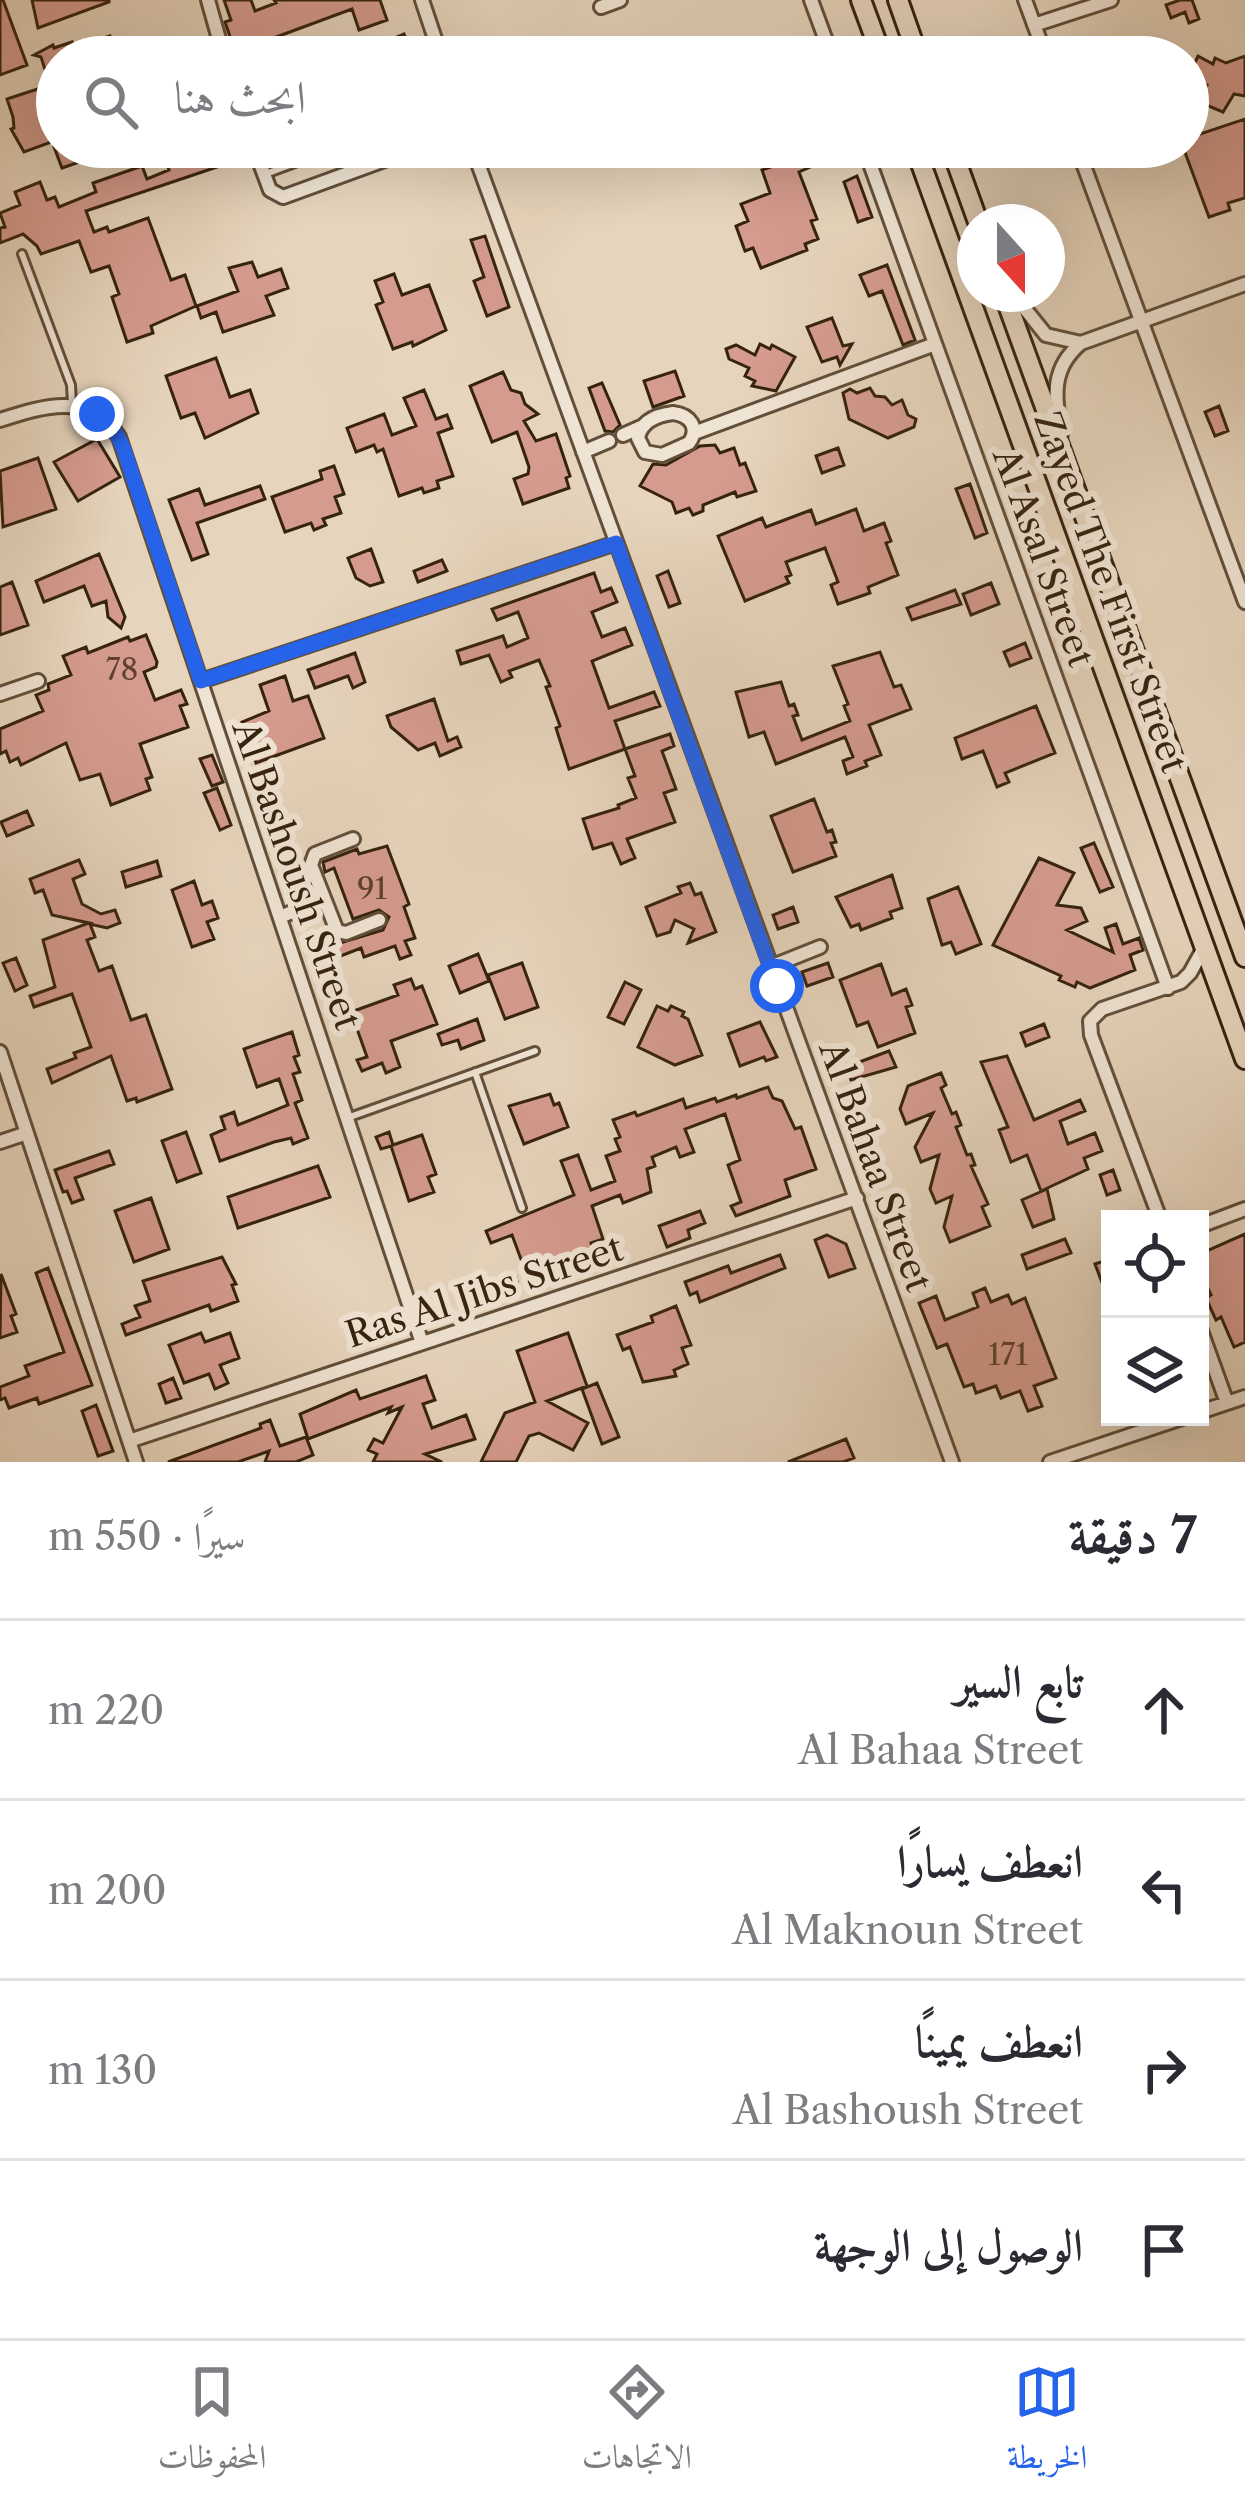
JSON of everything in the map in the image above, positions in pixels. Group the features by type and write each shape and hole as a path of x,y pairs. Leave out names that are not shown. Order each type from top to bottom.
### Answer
{"main road":[{"path":"861,0 874,36"},
{"path":"898,0 911,36"},
{"name":"Zayed The First Street","path":"923,168 1245,1059"},
{"path":"959,168 972,204"},
{"name":"Zayed The First Street","path":"1014,312 1066,468 1245,957"}],"street":[{"path":"208,0 218,36"},
{"path":"422,0 435,36"},
{"path":"601,7 620,0"},
{"path":"811,0 824,36"},
{"path":"1025,0 1038,36"},
{"path":"1034,25 1111,0"},
{"path":"261,168 276,195 291,196 365,168"},
{"name":"Al Bahaa Street","path":"480,168 952,1462"},
{"name":"Al Asal Street","path":"872,168 1168,988"},
{"path":"1085,168 1245,602"},
{"path":"1066,468 1056,379 1062,362 1081,343 1245,284"},
{"path":"1025,312 1046,334 1081,343"},
{"path":"641,428 639,444 654,456 684,448 694,434 935,344"},
{"path":"0,420 50,405 71,405"},
{"name":"Al Bashoush Street","path":"71,405 97,414 118,437 422,1343"},
{"path":"623,435 652,419 679,414 689,418 694,434"},
{"path":"583,452 609,441"},
{"path":"201,681 616,543"},
{"path":"0,694 38,681"},
{"path":"353,839 312,858 311,865 334,928 341,933 380,920"},
{"path":"280,916 323,899"},
{"path":"770,967 820,947"},
{"path":"1157,1210 1089,1029 1102,1009 1168,988 1190,973 1204,947"},
{"path":"0,1052 136,1462"},
{"path":"0,1142 27,1133"},
{"name":"Ras Al Jibs Street","path":"129,1441 857,1198"},
{"path":"1209,1223 1245,1209"},
{"path":"1209,1353 1227,1403"},
{"path":"1209,1409 1245,1397"},
{"path":"1050,1462 1158,1426"}],"lane":[{"path":"263,175 282,168"},
{"path":"22,254 71,385 71,405"},
{"path":"347,1118 535,1051"},
{"path":"475,1072 522,1208"}],"building":[{"path":"0,0 27,65 0,75"},
{"path":"32,0 109,0 109,2 38,28"},
{"path":"224,0 251,0 255,11 276,3 274,0 380,0 387,20 359,30 352,9 279,36 230,36 225,22 231,20"},
{"path":"1192,0 1199,19 1189,23 1185,12 1171,18 1166,5"},
{"path":"1245,56 1245,96 1234,94 1223,112 1209,106 1209,62 1213,64 1215,58 1226,63"},
{"path":"36,90 36,148 24,152 11,129 7,99"},
{"path":"1245,119 1245,198 1228,203 1230,210 1209,217 1191,168 1209,168 1209,131"},
{"path":"136,168 143,168 147,179 169,170 214,168 86,211 94,232 107,227 109,232 148,218 171,280 185,275 196,306 151,326 153,333 127,342 112,297 119,294 109,266 91,272 79,241 41,254 23,234 0,243 0,228 5,227 0,213 20,205 15,192 40,182 47,200 55,197 59,207 96,192 93,183"},
{"path":"808,168 799,172 817,219 811,221 818,239 805,244 807,250 761,268 753,248 745,251 736,226 748,221 741,204 770,193 762,170"},
{"path":"857,176 872,217 858,222 844,182"},
{"path":"485,236 509,307 487,316 474,281 484,277 471,240"},
{"path":"252,262 258,277 281,269 288,288 266,296 274,315 223,332 216,312 201,318 197,306 238,291 229,268"},
{"path":"887,265 915,340 903,345 882,291 869,296 860,275"},
{"path":"394,274 402,295 429,285 446,330 413,346 412,342 393,349 376,305 383,302 375,281"},
{"path":"832,318 843,346 852,344 840,365 837,357 822,362 807,327"},
{"path":"760,344 795,357 776,391 752,386 755,381 745,376 749,368 729,359 726,349 736,345 755,355"},
{"path":"216,358 230,397 250,390 258,413 205,438 195,413 181,418 166,376"},
{"path":"675,371 684,396 653,407 644,381"},
{"path":"503,372 511,390 521,393 525,404 538,414 524,421 536,441 556,434 570,476 566,478 569,488 523,504 514,479 528,474 529,467 517,432 492,442 470,386"},
{"path":"602,383 620,425 613,432 605,431 589,388"},
{"path":"870,388 892,405 902,400 908,415 916,419 914,427 888,438 849,419 843,393"},
{"path":"424,390 436,419 447,415 452,428 438,433 453,476 437,481 439,488 399,496 383,449 377,452 374,445 356,452 347,428 384,414 392,435 416,426 404,398"},
{"path":"1219,406 1228,431 1215,436 1205,412"},
{"path":"97,439 120,477 78,501 54,462"},
{"path":"715,445 720,453 734,448 756,491 737,497 735,492 703,505 703,511 693,515 689,508 676,513 672,502 640,486 653,464 666,465 700,446"},
{"path":"838,448 844,465 822,473 816,456"},
{"path":"38,458 56,509 3,527 0,471"},
{"path":"334,466 344,494 335,497 341,513 323,519 326,525 314,530 311,523 285,532 272,497 322,479 320,471"},
{"path":"970,484 987,533 975,538 956,489"},
{"path":"260,486 265,499 197,523 208,554 192,560 169,500 199,489 205,505"},
{"path":"856,509 864,531 884,523 898,575 868,587 870,593 838,604 831,585 838,582 825,548 786,562 789,583 745,601 718,536 762,518 766,527 811,510 816,524"},
{"path":"371,549 383,582 370,586 356,578 348,558"},
{"path":"99,554 125,617 121,628 108,617 106,601 92,606 84,586 44,602 36,581"},
{"path":"442,560 447,571 418,582 414,571"},
{"path":"668,571 680,603 669,607 657,576"},
{"path":"594,573 601,592 611,588 617,602 592,612 602,637 625,628 632,645 592,661 609,708 654,692 660,706 615,721 625,749 569,769 546,687 550,686 539,660 509,671 512,677 501,682 489,655 461,664 457,651 503,636 507,647 528,638 518,612 497,620 492,609"},
{"path":"12,582 28,625 0,635 0,587"},
{"path":"991,583 999,604 971,615 963,594"},
{"path":"955,590 961,604 912,620 907,608"},
{"path":"146,635 157,662 144,672 155,700 181,690 187,704 180,706 188,727 140,744 152,777 146,779 150,790 111,805 100,774 80,780 66,743 21,765 18,758 10,762 6,751 0,754 0,729 43,711 36,695 71,675 63,656"},
{"path":"1025,643 1031,658 1010,666 1004,652"},
{"path":"880,652 894,687 901,685 911,709 869,725 881,755 865,761 867,766 847,774 843,761 853,757 845,737 776,764 764,732 749,737 736,692 781,682 789,706 794,704 798,715 793,716 802,740 850,721 833,666"},
{"path":"355,653 365,682 353,688 348,676 315,688 308,670"},
{"path":"285,676 293,701 308,696 324,738 256,763 242,722 269,711 260,685"},
{"path":"434,699 448,741 457,737 461,747 440,756 435,743 418,750 391,727 387,716"},
{"path":"1036,706 1055,753 1005,773 1009,782 997,787 983,751 962,759 955,738"},
{"path":"670,734 674,746 662,751 676,789 664,793 675,822 627,839 635,858 621,864 612,843 593,849 583,819 636,798 628,778 635,776 625,749"},
{"path":"212,755 223,782 212,786 200,759"},
{"path":"217,788 231,825 220,830 204,793"},
{"path":"814,799 827,832 832,830 836,856 793,872 771,816"},
{"path":"27,811 33,825 7,836 1,822"},
{"path":"1094,843 1113,887 1100,892 1081,848"},
{"path":"387,846 409,904 404,907 415,938 405,941 411,955 400,959 395,946 364,957 361,948 338,957 333,945 383,930 389,917 379,910 353,919 334,868 325,872 323,862 357,849 359,854"},
{"path":"1039,858 1074,873 1057,905 1081,908 1087,921 1067,930 1113,952 1105,928 1116,924 1123,944 1139,938 1143,950 1130,955 1135,970 1090,988 1077,982 1075,987 993,945"},
{"path":"79,860 85,874 73,879 82,904 101,914 115,910 120,923 107,928 90,924 95,937 87,940 99,971 112,966 131,1020 146,1015 172,1089 137,1102 136,1098 127,1101 111,1056 52,1083 47,1069 91,1047 72,994 34,1007 30,996 55,987 43,940 89,923 52,915 43,890 35,893 30,879"},
{"path":"157,861 161,876 126,887 122,872"},
{"path":"892,875 902,908 890,912 892,918 861,930 859,924 851,927 836,897"},
{"path":"194,881 202,905 212,901 218,918 207,922 214,939 192,947 172,890"},
{"path":"690,883 695,895 701,893 716,932 688,943 694,929 675,920 670,932 657,936 646,907 681,893 678,887"},
{"path":"958,887 981,944 956,954 951,942 942,945 928,899"},
{"path":"793,907 798,922 778,929 773,915"},
{"path":"478,954 489,981 460,993 449,966"},
{"path":"16,958 27,985 15,991 3,963"},
{"path":"522,963 538,1007 505,1019 488,975"},
{"path":"828,963 833,977 807,986 802,972"},
{"path":"881,964 892,995 906,989 912,1005 906,1007 915,1033 878,1047 868,1022 857,1026 840,980"},
{"path":"411,979 415,989 422,986 437,1024 391,1041 400,1067 386,1073 382,1063 362,1071 357,1060 367,1057 351,1012 398,995 394,985"},
{"path":"625,982 641,990 624,1024 608,1017"},
{"path":"657,1006 684,1012 702,1055 675,1065 638,1047"},
{"path":"477,1019 484,1040 461,1049 458,1040 442,1045 438,1034"},
{"path":"760,1022 777,1057 740,1066 728,1034"},
{"path":"1044,1024 1049,1037 1026,1046 1021,1033"},
{"path":"292,1032 300,1072 293,1074 302,1100 295,1103 308,1138 293,1144 291,1138 274,1142 220,1161 211,1135 225,1129 221,1117 234,1112 238,1125 288,1105 279,1079 257,1087 244,1049"},
{"path":"889,1051 896,1067 851,1080 846,1067"},
{"path":"1007,1056 1034,1120 1080,1100 1085,1111 1060,1121 1068,1144 1095,1133 1102,1151 1084,1158 1088,1169 1041,1191 1027,1155 1011,1162 999,1130 1008,1127 981,1062"},
{"path":"941,1073 946,1085 941,1088 952,1114 956,1112 961,1125 956,1127 988,1204 982,1207 990,1226 950,1242 944,1227 952,1196 936,1203 930,1189 939,1155 921,1162 915,1147 933,1113 906,1124 900,1109 908,1086"},
{"path":"768,1087 773,1098 782,1101 795,1129 801,1127 816,1169 785,1180 790,1196 736,1216 731,1206 741,1202 728,1165 740,1160 725,1114 685,1129 694,1152 680,1157 676,1147 652,1157 655,1166 647,1169 651,1192 623,1203 620,1195 592,1206 603,1239 591,1243 593,1249 525,1270 512,1235 491,1243 486,1231 574,1195 561,1161 578,1155 591,1190 615,1181 606,1156 620,1151 613,1120 683,1099 686,1108"},
{"path":"550,1094 568,1127 524,1144 509,1106"},
{"path":"186,1132 201,1173 177,1182 162,1141"},
{"path":"389,1132 393,1145 422,1135 436,1174 428,1177 434,1192 409,1201 391,1146 381,1149 376,1137"},
{"path":"109,1151 114,1164 75,1178 83,1199 72,1203 55,1170"},
{"path":"318,1166 330,1197 238,1228 228,1197"},
{"path":"1113,1170 1120,1190 1107,1195 1100,1175"},
{"path":"1047,1189 1054,1219 1033,1227 1022,1200"},
{"path":"151,1198 169,1249 134,1262 115,1211"},
{"path":"700,1211 705,1223 688,1230 690,1238 667,1247 659,1226"},
{"path":"1245,1234 1245,1342 1234,1347 1221,1317 1216,1320 1209,1305 1209,1250"},
{"path":"827,1235 846,1244 855,1268 829,1277 815,1240"},
{"path":"1065,1239 1071,1253 1027,1269 1022,1255"},
{"path":"780,1255 785,1268 700,1302 697,1292 690,1295 685,1282 728,1266 731,1273"},
{"path":"222,1257 236,1284 232,1285 238,1301 211,1311 209,1305 126,1335 122,1324 140,1317 135,1306 150,1301 143,1281"},
{"path":"48,1268 92,1385 39,1404 37,1398 9,1408 5,1398 0,1400 0,1387 29,1376 25,1366 64,1352 36,1273"},
{"path":"1,1274 16,1314 11,1316 17,1332 0,1338"},
{"path":"516,1277 519,1287 482,1300 479,1289"},
{"path":"985,1288 991,1302 1008,1295 1012,1304 1025,1298 1056,1378 1034,1386 1042,1406 1028,1411 1020,1391 1001,1398 996,1386 976,1393 973,1384 964,1387 947,1344 937,1348 919,1303 936,1296 945,1320 978,1307 973,1293"},
{"path":"676,1306 691,1345 682,1348 688,1364 674,1370 676,1376 643,1382 630,1347 623,1350 617,1335 653,1322 651,1316"},
{"path":"201,1333 205,1342 230,1333 239,1358 220,1365 228,1383 215,1389 209,1374 184,1383 169,1345"},
{"path":"568,1333 587,1386 547,1401 588,1423 573,1450 539,1433 529,1436 516,1462 481,1462 505,1413 535,1402 517,1351"},
{"path":"426,1376 435,1400 423,1404 432,1428 466,1415 475,1439 425,1454 442,1462 373,1462 377,1454 368,1450 374,1439 383,1443 402,1407 308,1439 300,1414 356,1390 360,1399"},
{"path":"173,1378 181,1398 166,1403 159,1384"},
{"path":"597,1383 619,1437 602,1444 582,1389"},
{"path":"96,1405 113,1451 98,1456 82,1411"},
{"path":"270,1420 280,1446 306,1437 313,1455 296,1462 265,1462 269,1451 238,1462 168,1462 261,1428 260,1424"},
{"path":"846,1439 854,1458 788,1462"}],"route":[{"path":"97,414 113,428 123,447 201,681 616,543 777,986"}]}
